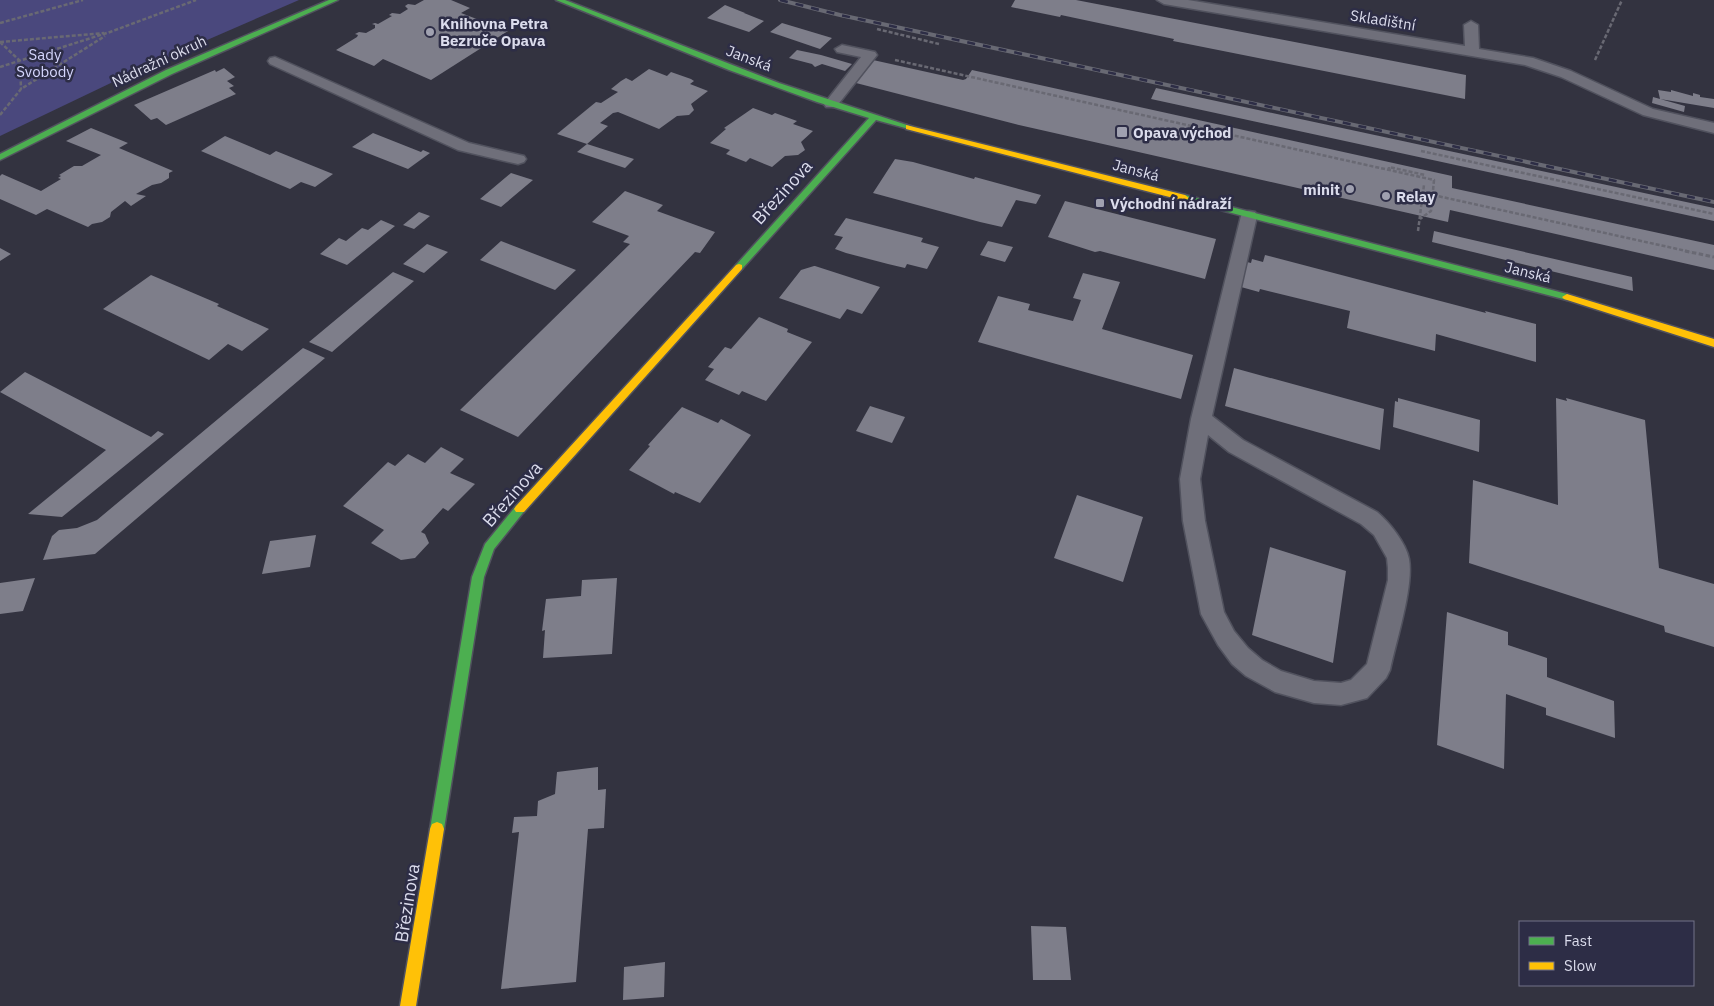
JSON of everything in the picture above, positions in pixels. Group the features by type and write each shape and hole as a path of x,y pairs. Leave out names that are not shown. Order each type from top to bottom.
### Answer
{"main road":[{"name":"Nádražní okruh","path":"0,157 169,72 335,0"},
{"name":"Janská","path":"559,0 807,96 874,118 1572,299 1714,343"},
{"name":"Březinova","path":"408,1006 478,577 489,547 526,502 874,118"}],"lane":[{"name":"Skladištní","path":"1164,0 1528,61 1566,74 1648,112 1688,124 1714,128"},
{"path":"1471,25 1472,51"},
{"path":"831,104 863,53 842,48"},
{"path":"275,61 464,147 518,159"},
{"path":"1201,419 1236,446 1369,518 1382,529 1398,557 1399,580 1378,670 1358,690 1341,694 1314,692 1275,681 1254,668 1240,656 1226,638 1213,614 1191,500 1192,469 1201,419 1249,216"}],"path":[{"path":"0,23 83,0"},
{"path":"0,67 110,32 196,0"},
{"path":"940,44 876,29 863,53 1434,180 1430,211 1420,219"},
{"path":"0,42 110,32"},
{"path":"0,115 21,89 110,32"},
{"path":"0,42 20,61 21,89"},
{"path":"1421,151 1714,214"},
{"path":"1389,170 1389,167 1425,175"},
{"path":"1418,231 1424,184"},
{"path":"1433,195 1714,258"}],"green space":[{"name":"Sady Svobody","path":"0,0 299,0 138,70 0,136"}],"building":[{"path":"424,0 451,0 470,8 461,13 508,31 431,80 383,59 374,66 336,50 357,37 358,35 355,34 359,32 366,33 375,28 375,25 372,24 378,24 392,16 389,15 392,13 400,14 408,9 405,6 408,4 415,5"},
{"path":"1015,0 1076,0 1466,75 1465,99 1173,41 1174,39 1061,15 1060,17 1011,7"},
{"path":"725,5 764,21 749,32 707,18"},
{"path":"782,23 832,38 820,49 770,32"},
{"path":"797,50 852,64 845,71 822,64 815,67 812,64 789,58"},
{"path":"873,60 963,80 966,79 972,70 1452,176 1452,188 1714,245 1714,270 1450,210 1448,222 1019,125 856,83"},
{"path":"224,68 235,77 227,81 234,86 229,88 236,94 166,125 157,118 151,120 134,105 215,70 216,72"},
{"path":"649,69 667,76 671,72 691,79 694,81 690,84 708,91 691,104 694,110 689,115 677,116 659,129 618,112 613,113 600,123 608,126 587,144 557,134 596,102 601,103 618,92 611,89 621,81 626,78 632,81"},
{"path":"1156,88 1714,208 1714,221 1151,99"},
{"path":"1658,90 1671,92 1671,90 1693,96 1693,93 1700,95 1700,97 1714,99 1714,108 1660,99"},
{"path":"1653,97 1685,106 1684,112 1652,103"},
{"path":"753,108 797,121 793,124 813,131 801,142 805,150 798,155 785,156 772,167 750,158 746,162 726,154 730,150 710,143 726,129 724,128"},
{"path":"91,128 128,143 119,148 173,171 169,173 169,178 136,194 146,196 131,206 125,201 111,212 110,217 88,227 47,209 36,215 0,199 0,176 2,174 41,191 61,179 58,178 61,176 59,175 74,166 82,166 101,155 66,141"},
{"path":"373,133 421,152 423,150 430,153 408,169 352,147"},
{"path":"225,136 270,155 276,151 333,174 315,187 301,182 290,189 201,151"},
{"path":"587,144 634,159 625,168 577,152"},
{"path":"895,159 913,162 974,179 975,177 1041,195 1036,204 1016,200 1002,227 980,222 873,193"},
{"path":"511,173 533,180 501,207 480,199"},
{"path":"625,191 663,205 657,211 715,232 700,253 695,252 518,437 460,410 630,244 623,242 629,236 592,222"},
{"path":"1065,201 1216,239 1205,279 1100,251 1095,252 1048,237"},
{"path":"419,212 430,216 414,229 403,225"},
{"path":"846,218 923,238 921,242 939,247 927,269 907,264 905,268 846,253 835,249 843,237 834,235"},
{"path":"381,220 395,226 347,265 320,254 339,238 346,241 362,228 368,230"},
{"path":"1434,231 1632,277 1633,291 1432,242"},
{"path":"501,241 576,270 555,290 480,260"},
{"path":"988,241 1013,247 1005,262 980,255"},
{"path":"427,244 448,252 424,273 403,264"},
{"path":"0,248 11,254 0,261"},
{"path":"1265,255 1486,313 1485,311 1536,324 1536,362 1436,334 1435,351 1347,328 1350,311 1260,289 1259,292 1241,287 1247,262 1251,263 1252,259 1263,262"},
{"path":"814,266 880,287 862,314 847,309 840,319 779,298 801,270"},
{"path":"393,272 414,281 332,352 309,342"},
{"path":"1083,273 1120,282 1102,329 1193,355 1181,399 978,342 998,296 1030,304 1028,310 1073,321 1081,300 1073,298"},
{"path":"151,275 219,304 217,306 269,329 242,351 228,344 209,360 103,309"},
{"path":"759,317 788,329 787,332 812,342 766,401 742,391 739,395 705,380 714,369 708,367 725,347 731,349"},
{"path":"303,348 325,358 95,554 43,560 52,536 59,530 77,528 97,520"},
{"path":"1234,368 1384,409 1380,450 1225,406"},
{"path":"25,372 151,437 158,431 164,434 62,517 28,514 106,450 0,392"},
{"path":"1398,398 1480,420 1479,452 1393,427 1395,401 1398,402"},
{"path":"1556,398 1567,401 1566,398 1645,420 1659,568 1714,584 1714,647 1665,632 1664,626 1469,563 1473,480 1558,505"},
{"path":"870,406 905,417 892,443 856,431"},
{"path":"682,407 718,423 721,419 751,435 700,503 675,492 674,494 629,470 650,446 648,445"},
{"path":"441,447 464,459 450,473 475,484 448,511 443,508 421,532 425,534 429,543 415,558 401,560 371,543 384,530 343,506 388,462 395,466 408,454 425,463"},
{"path":"1077,495 1143,517 1123,582 1054,558"},
{"path":"316,535 310,567 262,574 270,541"},
{"path":"1270,547 1346,571 1333,663 1252,635"},
{"path":"35,578 23,611 0,614 0,583"},
{"path":"617,578 612,654 543,658 545,630 542,631 546,599 581,596 582,580"},
{"path":"1447,612 1508,632 1508,645 1547,658 1547,677 1614,701 1615,738 1546,715 1546,708 1506,694 1504,769 1437,745"},
{"path":"598,767 598,790 606,789 604,828 588,829 576,982 501,989 519,832 512,833 514,817 537,816 538,801 555,794 557,772"},
{"path":"1031,926 1066,927 1071,980 1033,980"},
{"path":"665,962 664,997 623,1000 624,967"}],"railway":[{"path":"780,0 840,15 1714,202"}],"traffic: fast":[{"path":"0,157 169,72 335,0"},
{"path":"559,0 776,85 909,127"},
{"path":"739,267 874,118"},
{"path":"1185,198 1567,297"},
{"path":"437,829 478,577 489,547 520,509"}],"traffic: slow":[{"path":"909,127 1185,198"},
{"path":"520,509 739,267"},
{"path":"1567,297 1714,343"},
{"path":"408,1006 437,829"}],"place":[{"name":"Knihovna Petra Bezruče Opava","path":"430,32"},
{"name":"Opava východ","path":"1122,132"},
{"name":"minit","path":"1350,189"},
{"name":"Relay","path":"1386,196"},
{"name":"Východní nádraží","path":"1100,203"}]}
